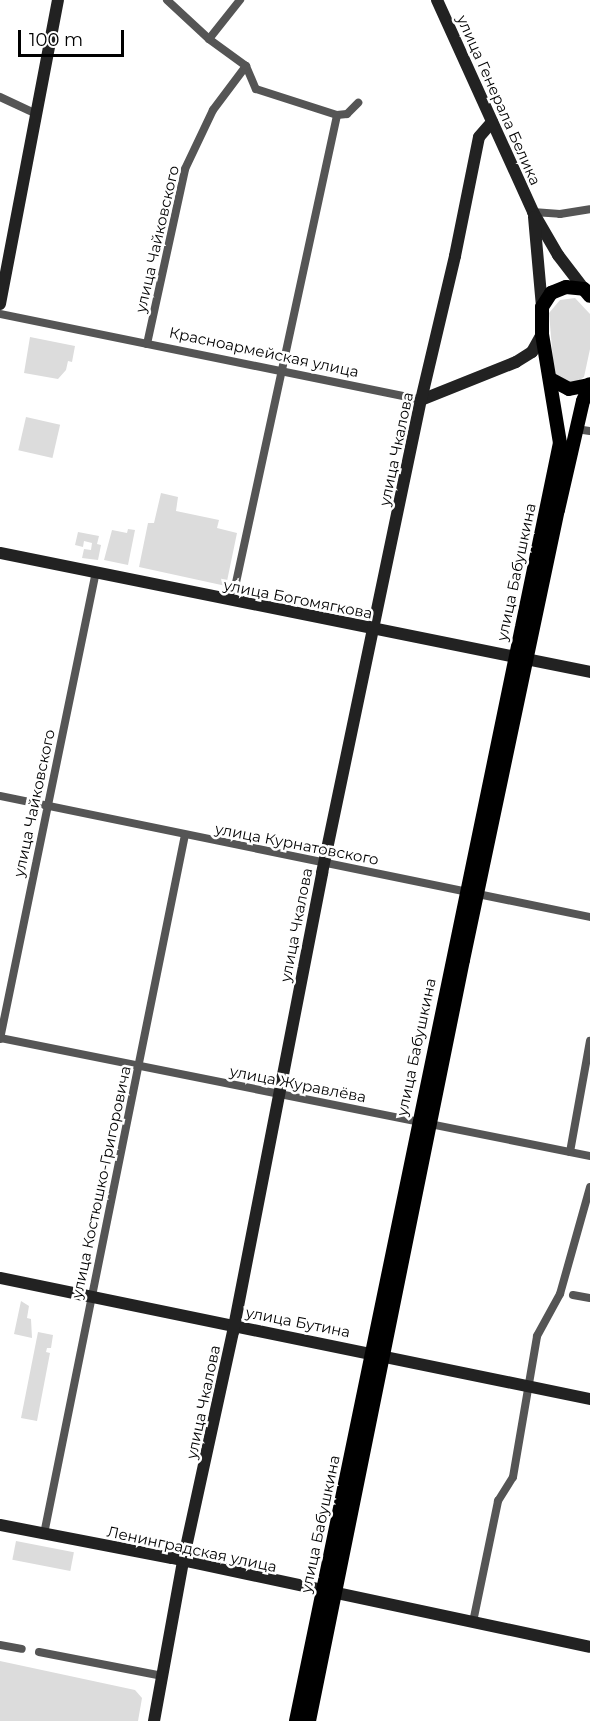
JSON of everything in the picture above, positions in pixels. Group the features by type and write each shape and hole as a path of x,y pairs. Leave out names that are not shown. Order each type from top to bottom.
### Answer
{"main road":[{"path":"0,304 58,0"},
{"name":"улица Генерала Белика","path":"437,0 533,212"},
{"name":"улица Чкалова","path":"154,1721 183,1561 234,1324 324,863 421,400 455,256 479,137 492,122"},
{"path":"533,212 558,255 587,293"},
{"path":"533,212 542,307"},
{"path":"542,307 546,297 558,289 574,287 587,293"},
{"name":"улица Бабушкина","path":"309,1721 329,1593 424,1122 522,657 560,443 542,334 542,307"},
{"path":"421,400 516,362 531,352 542,334"},
{"path":"516,362 536,360 569,389 590,384"},
{"name":"улица Бабушкина","path":"522,657 583,430 582,400 590,384"},
{"name":"улица Богомягкова","path":"0,553 590,672"},
{"name":"улица Бутина","path":"0,1278 234,1324 590,1399"},
{"name":"Ленинградская улица","path":"0,1525 183,1561 590,1647"},
{"name":"улица Бабушкина","path":"296,1721 329,1593"}],"street":[{"path":"167,0 209,39 246,66 256,88 337,116 347,114 358,103"},
{"path":"209,39 240,0"},
{"name":"улица Чайковского","path":"147,344 185,169 213,110 246,66"},
{"path":"0,97 36,114"},
{"path":"232,601 284,371 337,116"},
{"path":"533,212 560,214 590,209"},
{"name":"Красноармейская улица","path":"0,314 421,400"},
{"name":"улица Чайковского","path":"0,1038 96,573"},
{"name":"улица Курнатовского","path":"0,796 590,917"},
{"name":"улица Костюшко-Григоровича","path":"45,1534 91,1295 185,835"},
{"name":"улица Журавлёва","path":"0,1038 590,1156"},
{"path":"570,1152 590,1041"},
{"path":"472,1622 498,1501 513,1477 537,1336 560,1294 590,1187"},
{"path":"573,1295 590,1298"},
{"path":"0,1645 22,1649"},
{"path":"39,1652 163,1676"}],"shaded area":[{"path":"575,298 590,314 590,349 584,377 572,385 558,378 554,372 549,313 560,300"},
{"path":"30,337 75,346 72,362 68,361 66,370 58,379 24,373"},
{"path":"26,417 60,425 52,458 18,450"},
{"path":"161,493 178,497 176,511 219,520 217,528 237,533 226,586 139,567 148,523 154,523"},
{"path":"128,529 135,530 128,565 104,560 112,530 127,533"},
{"path":"78,532 99,536 97,544 101,545 98,560 82,558 84,549 91,550 92,543 84,541 83,547 75,545"},
{"path":"21,1301 29,1306 27,1318 31,1319 32,1338 14,1334"},
{"path":"38,1332 53,1335 51,1348 47,1348 46,1352 50,1353 37,1421 21,1418"},
{"path":"16,1541 74,1552 70,1571 12,1560"},
{"path":"0,1661 135,1690 142,1698 138,1721 0,1721"}]}
